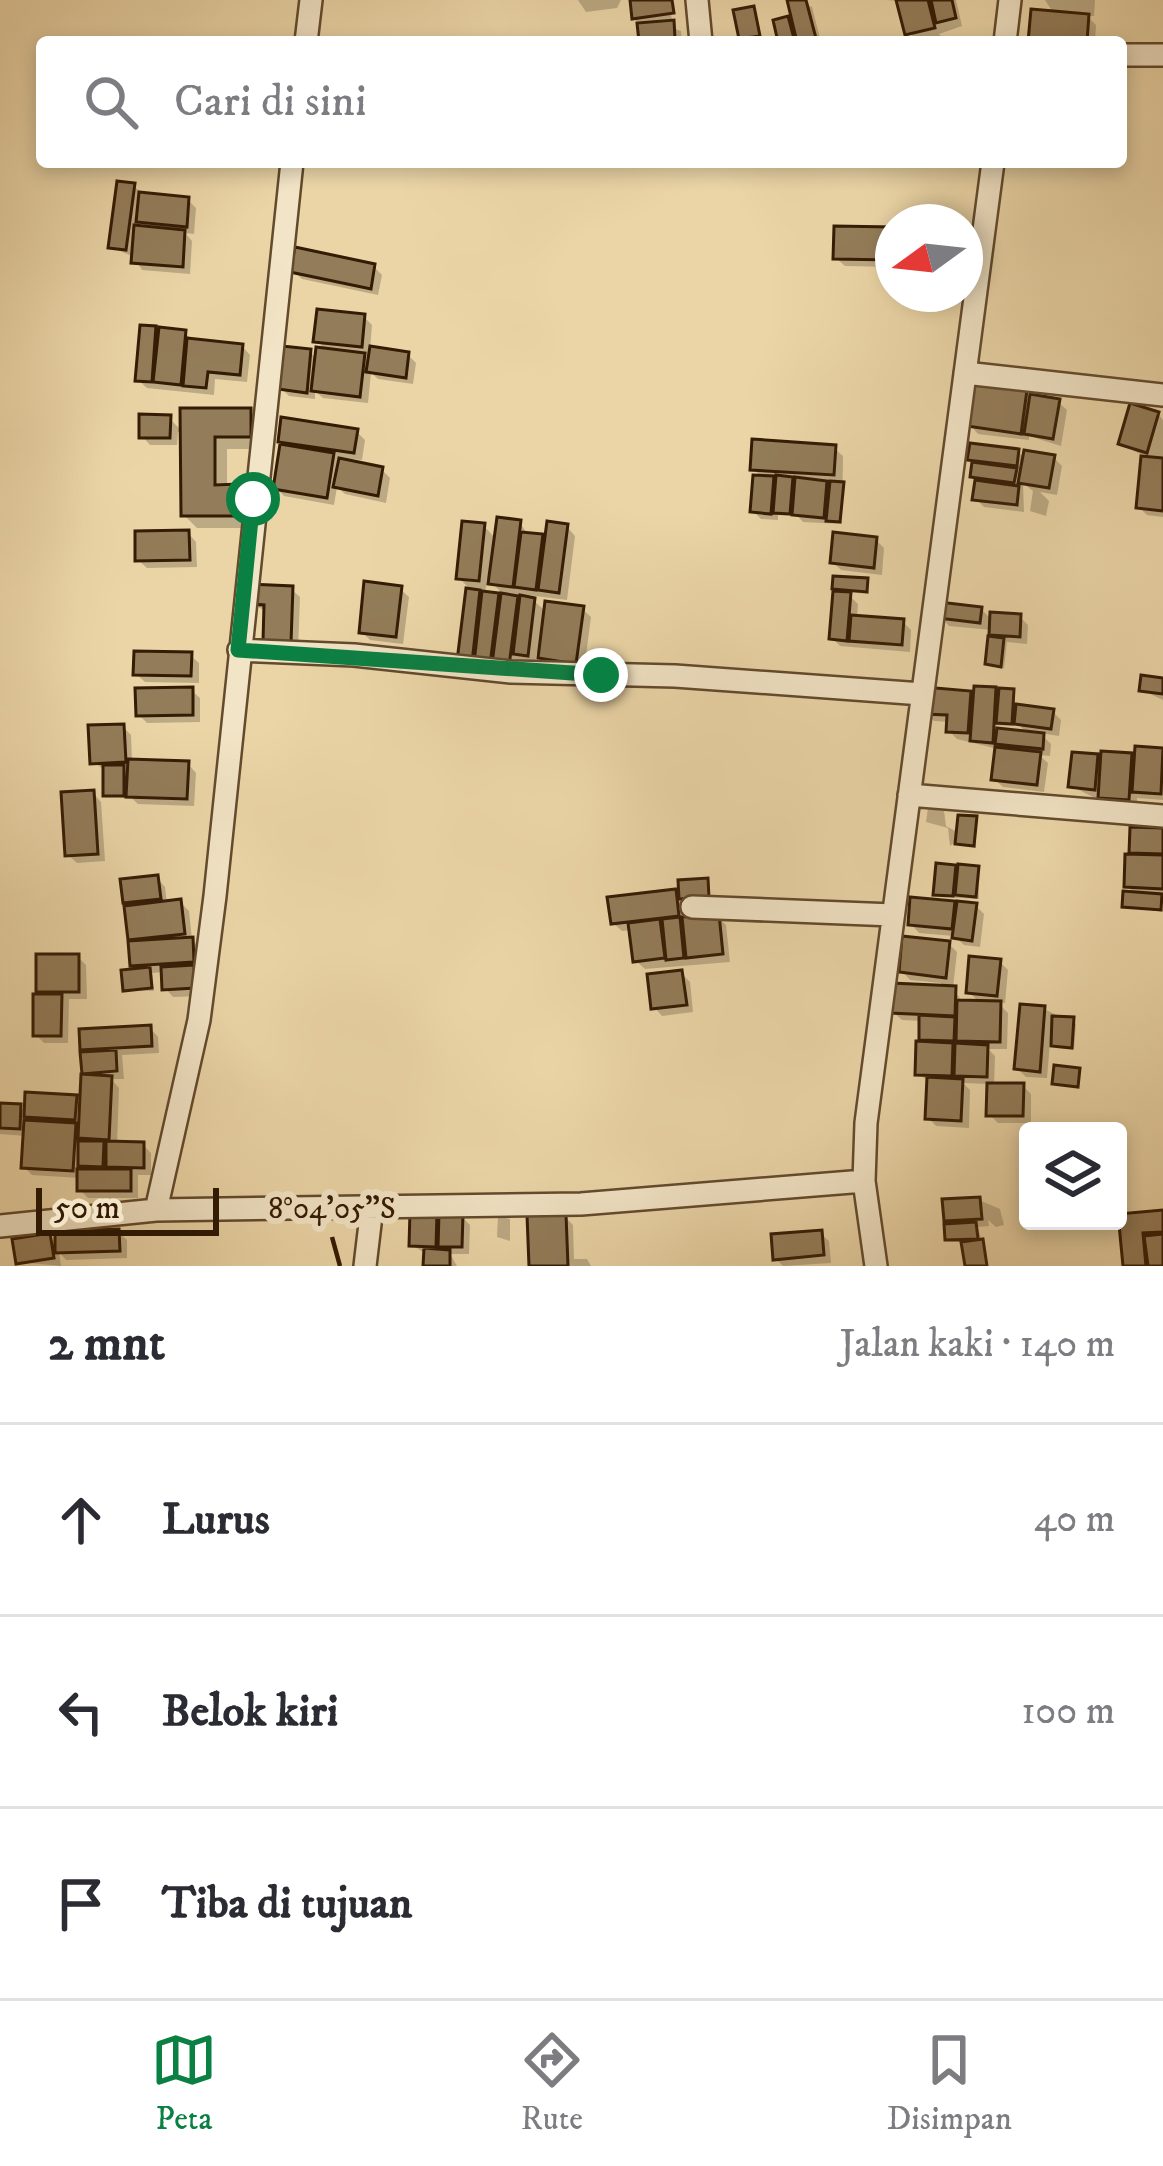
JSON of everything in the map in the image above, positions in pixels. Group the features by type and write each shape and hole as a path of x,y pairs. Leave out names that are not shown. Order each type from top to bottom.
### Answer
{"street":[{"path":"307,36 310,0"},
{"path":"697,0 700,36"},
{"path":"1006,36 1010,0"},
{"path":"1127,55 1163,55"},
{"path":"156,1210 199,1020 291,168"},
{"path":"876,1266 864,1181 866,1123 992,171"},
{"path":"965,374 1163,395"},
{"path":"238,650 354,655 511,672 675,676 922,694"},
{"path":"909,794 1163,816"},
{"path":"692,907 893,915"},
{"path":"1,1232 156,1210 581,1204 864,1181"},
{"path":"364,1266 372,1207"}],"building":[{"path":"630,0 672,0 674,13 632,19"},
{"path":"787,0 806,0 815,36 796,36"},
{"path":"896,0 928,0 935,28 905,35"},
{"path":"931,0 952,0 956,18 936,23"},
{"path":"754,6 760,36 738,36 733,10"},
{"path":"1031,9 1089,14 1087,36 1029,36"},
{"path":"788,16 793,36 777,36 773,20"},
{"path":"674,20 675,36 638,36 637,23"},
{"path":"117,181 135,183 126,250 108,248"},
{"path":"139,192 189,197 187,227 136,222"},
{"path":"134,225 185,230 183,267 131,263"},
{"path":"834,226 875,227 875,260 833,259"},
{"path":"295,247 375,264 371,289 290,272"},
{"path":"317,309 365,314 362,347 313,342"},
{"path":"140,325 156,326 152,382 135,381"},
{"path":"159,327 186,330 181,385 153,382"},
{"path":"187,338 243,344 240,375 208,372 206,388 183,386"},
{"path":"282,346 311,349 307,393 278,389"},
{"path":"370,346 409,352 406,378 366,372"},
{"path":"316,347 365,353 360,397 311,391"},
{"path":"973,383 1027,390 1021,434 967,426"},
{"path":"1030,394 1060,399 1053,439 1024,434"},
{"path":"1130,403 1159,412 1147,453 1118,444"},
{"path":"180,408 251,408 251,437 215,437 215,485 239,484 240,516 181,516"},
{"path":"139,414 171,415 170,438 139,438"},
{"path":"281,417 358,429 354,453 278,442"},
{"path":"752,439 836,445 834,475 750,470"},
{"path":"970,443 1019,449 1017,466 967,460"},
{"path":"280,444 334,453 327,498 273,489"},
{"path":"1024,450 1055,455 1049,488 1018,483"},
{"path":"1141,456 1163,458 1163,511 1136,508"},
{"path":"339,458 383,467 378,496 333,487"},
{"path":"972,462 1017,468 1014,483 970,477"},
{"path":"753,475 774,476 771,514 750,512"},
{"path":"776,475 793,477 790,514 773,513"},
{"path":"795,477 827,481 824,518 792,515"},
{"path":"975,480 1019,486 1017,505 972,500"},
{"path":"830,481 844,482 840,522 826,521"},
{"path":"497,517 521,520 513,587 488,584"},
{"path":"462,521 485,523 479,581 456,579"},
{"path":"547,521 568,524 559,593 538,590"},
{"path":"189,530 190,560 135,561 135,531"},
{"path":"521,532 543,534 536,590 514,587"},
{"path":"833,532 877,537 874,568 830,563"},
{"path":"833,576 868,578 867,592 832,589"},
{"path":"364,581 402,586 396,637 359,633"},
{"path":"249,584 293,586 291,643 263,641 264,605 248,604"},
{"path":"466,588 480,590 472,663 457,661"},
{"path":"482,591 499,593 490,665 474,663"},
{"path":"833,591 851,592 847,641 829,639"},
{"path":"501,593 518,596 509,666 492,664"},
{"path":"520,595 535,598 528,656 513,654"},
{"path":"545,601 584,606 576,664 538,658"},
{"path":"939,602 982,607 980,623 938,618"},
{"path":"990,612 1021,614 1020,637 989,635"},
{"path":"851,615 904,619 902,645 849,641"},
{"path":"988,636 1004,638 1001,667 985,664"},
{"path":"134,651 192,652 191,676 133,675"},
{"path":"1141,675 1163,678 1163,694 1139,691"},
{"path":"974,686 996,687 993,743 970,741"},
{"path":"193,687 193,715 136,716 135,688"},
{"path":"924,687 971,691 968,733 946,732 947,715 923,714"},
{"path":"999,688 1014,689 1012,724 996,723"},
{"path":"1016,704 1054,709 1051,729 1014,724"},
{"path":"124,724 126,762 90,764 88,725"},
{"path":"997,728 1044,733 1043,749 995,744"},
{"path":"1135,746 1163,748 1161,794 1132,792"},
{"path":"995,747 1041,752 1037,785 991,780"},
{"path":"1101,751 1132,753 1129,800 1098,798"},
{"path":"1072,752 1098,754 1095,790 1068,787"},
{"path":"128,759 189,761 187,799 126,797"},
{"path":"103,765 124,765 124,796 103,796"},
{"path":"94,790 98,854 65,856 61,792"},
{"path":"958,815 977,816 974,846 955,844"},
{"path":"1130,827 1163,828 1163,854 1129,853"},
{"path":"1125,854 1163,855 1163,889 1124,887"},
{"path":"936,863 956,865 953,896 933,895"},
{"path":"958,864 979,866 976,897 955,895"},
{"path":"158,875 161,899 123,903 120,879"},
{"path":"708,878 709,898 679,899 678,880"},
{"path":"676,889 679,916 611,924 607,897"},
{"path":"1123,891 1162,894 1161,910 1122,907"},
{"path":"910,897 955,901 952,929 908,925"},
{"path":"181,899 185,934 128,940 124,906"},
{"path":"957,901 977,903 972,941 952,938"},
{"path":"719,914 723,954 686,958 682,917"},
{"path":"680,917 684,958 666,960 662,919"},
{"path":"660,919 665,958 633,962 628,923"},
{"path":"902,936 950,941 946,978 899,972"},
{"path":"193,937 194,962 130,966 128,941"},
{"path":"36,954 79,954 79,992 36,992"},
{"path":"969,956 1001,959 997,996 966,993"},
{"path":"194,965 195,988 162,990 161,967"},
{"path":"150,967 152,988 123,991 121,970"},
{"path":"682,970 687,1005 651,1009 647,974"},
{"path":"891,983 956,986 955,1016 890,1013"},
{"path":"33,994 62,994 61,1036 33,1036"},
{"path":"957,1000 1001,1001 1000,1042 956,1041"},
{"path":"1020,1004 1045,1006 1040,1072 1014,1069"},
{"path":"919,1015 955,1017 954,1041 919,1040"},
{"path":"1052,1016 1074,1017 1072,1048 1051,1046"},
{"path":"151,1025 152,1046 80,1050 79,1029"},
{"path":"916,1041 953,1043 952,1076 915,1075"},
{"path":"955,1043 988,1045 987,1077 954,1076"},
{"path":"116,1050 117,1071 82,1074 80,1052"},
{"path":"1054,1065 1080,1068 1078,1087 1052,1084"},
{"path":"81,1074 112,1076 109,1140 78,1138"},
{"path":"927,1077 963,1079 961,1121 925,1119"},
{"path":"987,1083 1024,1083 1023,1116 986,1116"},
{"path":"25,1092 77,1095 75,1120 24,1117"},
{"path":"0,1103 21,1104 20,1129 0,1128"},
{"path":"24,1120 76,1123 73,1171 21,1168"},
{"path":"78,1141 104,1141 103,1167 78,1166"},
{"path":"106,1141 144,1142 144,1168 106,1167"},
{"path":"77,1169 131,1169 131,1191 77,1191"},
{"path":"980,1197 982,1219 944,1221 942,1199"},
{"path":"1163,1210 1163,1232 1143,1233 1146,1266 1123,1266 1120,1230 1127,1230 1127,1213"},
{"path":"410,1212 437,1213 436,1247 409,1246"},
{"path":"439,1213 463,1214 462,1247 438,1247"},
{"path":"566,1214 568,1266 529,1266 527,1215"},
{"path":"976,1222 978,1239 945,1240 944,1224"},
{"path":"119,1229 120,1251 55,1253 55,1231"},
{"path":"822,1230 824,1255 773,1260 771,1234"},
{"path":"50,1233 54,1258 16,1264 12,1239"},
{"path":"1163,1234 1163,1266 1148,1266 1144,1236"},
{"path":"983,1239 987,1266 965,1266 961,1242"},
{"path":"424,1248 450,1250 450,1266 423,1266"}],"route":[{"path":"253,499 238,650 601,675"}]}
